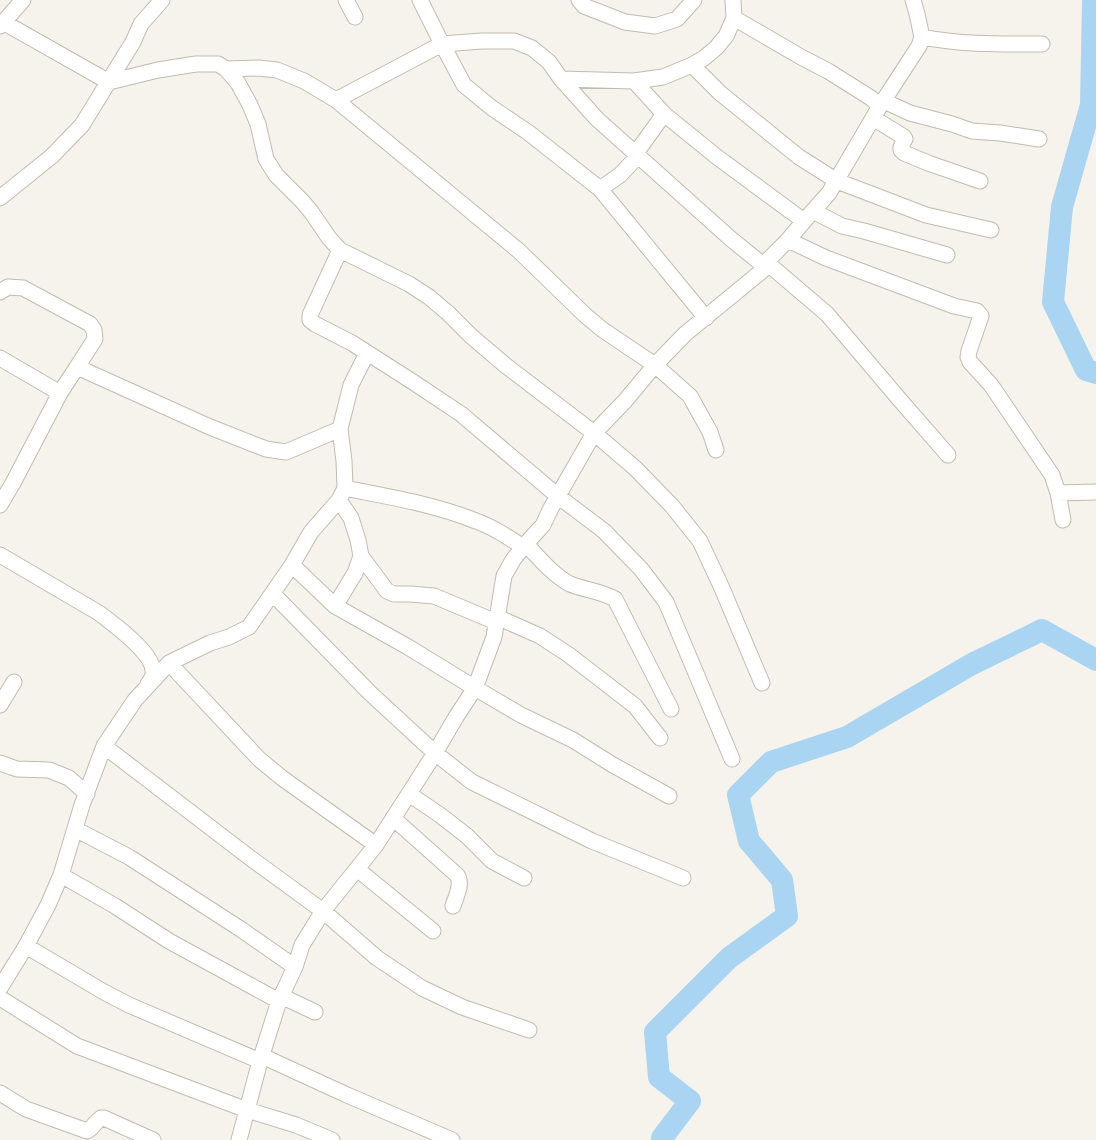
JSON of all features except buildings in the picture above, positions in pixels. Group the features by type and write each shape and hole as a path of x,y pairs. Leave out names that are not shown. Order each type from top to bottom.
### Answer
{"street":[{"path":"23,0 2,24 109,82 158,70 196,64 218,64 226,69 238,83 250,105 258,124 266,159 276,175 303,202 340,250 409,284 429,297 505,365 594,433 635,468 666,500 700,541 762,683"},
{"path":"0,198 52,156 82,125 133,42 141,24 162,0"},
{"path":"346,0 355,17"},
{"path":"420,0 464,85 600,189 706,318"},
{"path":"579,0 584,6 625,22 655,26 677,19 694,0"},
{"path":"561,78 634,82 663,77 692,65 716,48 726,36 734,18 733,0"},
{"path":"239,1140 261,1058 280,998 295,967 302,946 323,911 376,845 475,688 494,637 504,576 513,560 543,525 594,433 685,334 762,271 764,263 788,240 829,193 879,108 919,46 922,37 913,0"},
{"path":"734,18 828,71 871,98 903,135 905,139 901,150 904,153 980,181"},
{"path":"922,37 976,44 1042,44"},
{"path":"336,100 442,44 514,41 532,48 549,62 597,119 731,239 827,314 948,455"},
{"path":"692,65 720,92 799,157 837,181 926,215 991,230"},
{"path":"226,69 259,68 277,70 304,82 336,100 519,251 584,315 655,365 690,396 710,432 716,450"},
{"path":"634,82 664,114 717,157 808,216 947,255"},
{"path":"879,108 910,113 972,131 1039,139"},
{"path":"600,189 620,175 637,154 664,114"},
{"path":"788,240 826,258 877,278 954,306 977,311 981,316 969,351 968,357 970,362 991,385 1052,475 1058,493 1063,520"},
{"path":"340,250 310,315 310,320 352,343 461,414 559,497 604,532 641,569 666,602 732,759"},
{"path":"0,292 8,287 23,288 90,324 94,330 95,339 6,480 0,504"},
{"path":"367,353 352,385 340,429 344,461 342,494 358,540 361,556 387,591 394,594 434,596 540,636 569,654 635,706 660,738"},
{"path":"0,358 60,393"},
{"path":"77,366 210,427 266,449 286,452 340,429"},
{"path":"1058,493 1096,492"},
{"path":"342,494 404,499 476,521 524,546 563,580 607,595 615,600 671,709"},
{"path":"0,988 26,946 48,905 61,875 82,805 104,746 135,700 169,663 249,627 292,565 311,532 342,494"},
{"path":"0,555 99,613 114,624 146,654 152,664 154,675 145,689"},
{"path":"335,606 355,573 361,556"},
{"path":"292,565 335,606 408,646 521,715 573,740 612,765 669,796"},
{"path":"273,594 370,693 434,753 472,782 592,841 683,878"},
{"path":"169,663 259,759 282,778 376,845"},
{"path":"0,704 14,682"},
{"path":"104,746 249,858 323,911 377,958 422,988 462,1007 529,1030"},
{"path":"0,763 17,769 49,770 70,778 87,794"},
{"path":"409,794 440,814 492,861 524,878"},
{"path":"393,818 460,879 453,906"},
{"path":"75,829 129,857 242,930 295,967"},
{"path":"357,869 433,931"},
{"path":"61,875 115,906 169,941 280,998 315,1012"},
{"path":"26,946 129,1005 261,1058 452,1140"},
{"path":"0,998 77,1046 332,1140"},
{"path":"0,1093 26,1109 86,1131 90,1130 98,1120 104,1118 153,1140"}],"waterway":[{"path":"1093,0 1091,105 1062,207 1053,302 1086,370 1096,373"},
{"path":"662,1140 690,1101 659,1077 655,1032 729,958 787,916 782,880 749,841 738,795 771,762 847,737 972,664 1042,630 1096,660"}]}
